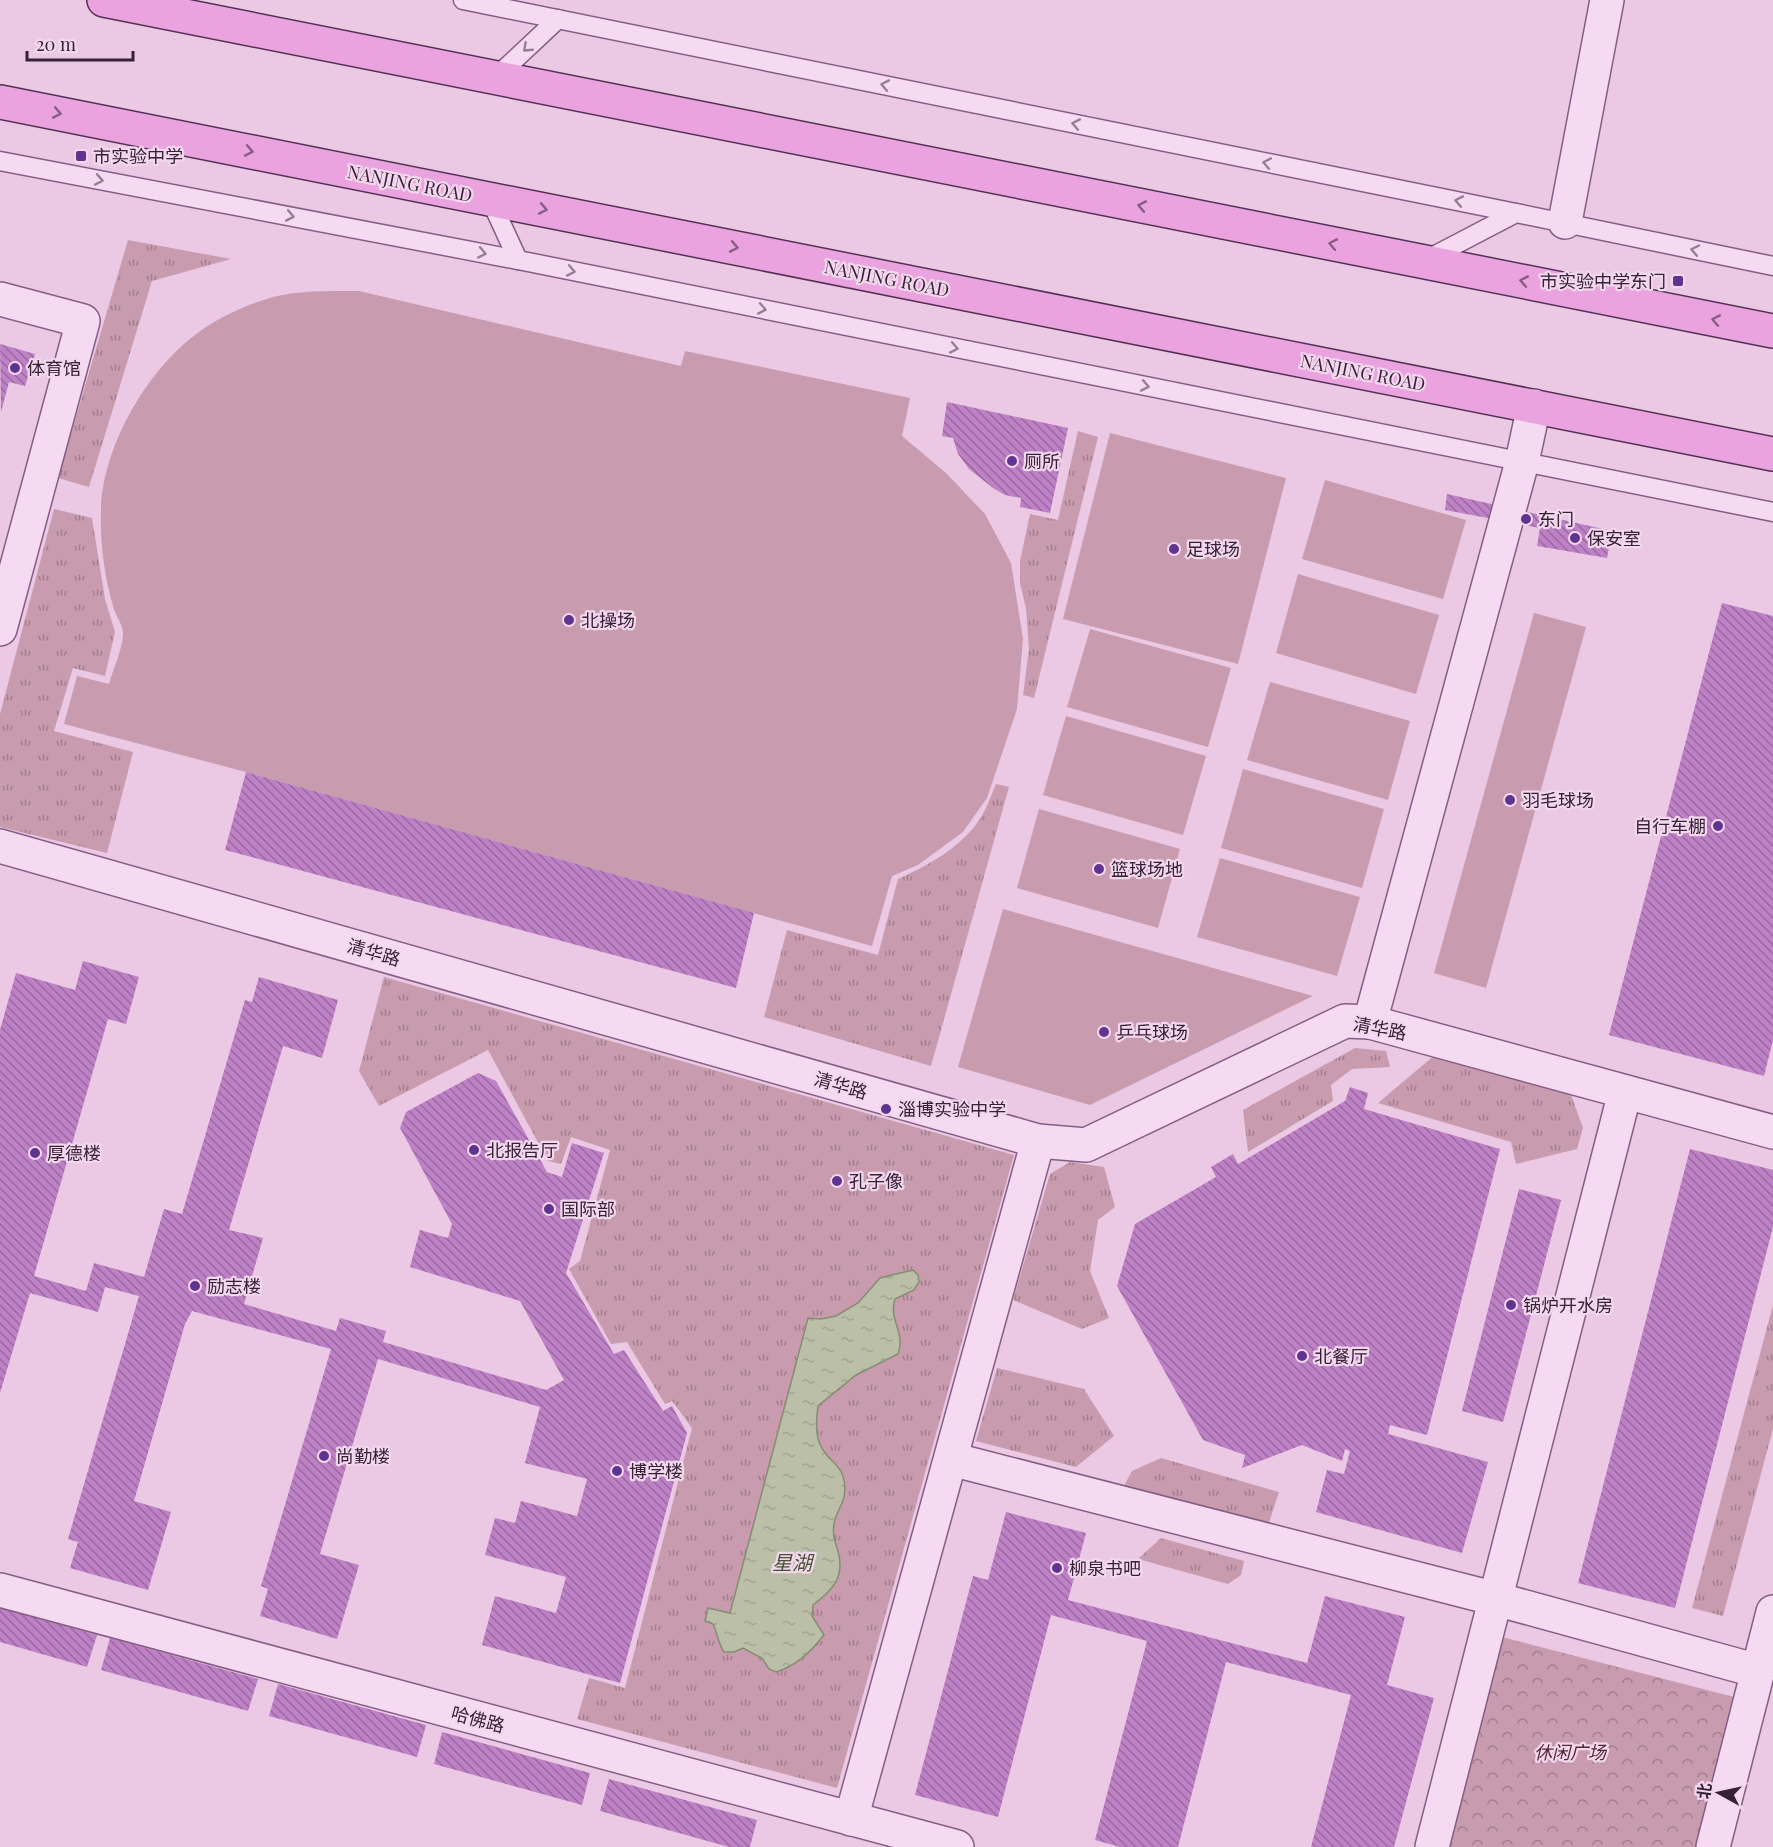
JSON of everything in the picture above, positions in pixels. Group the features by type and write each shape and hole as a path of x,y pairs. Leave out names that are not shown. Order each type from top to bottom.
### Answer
{"main road":[{"path":"104,0 1773,331"},
{"name":"NANJING ROAD","path":"0,102 1773,454"}],"street":[{"path":"1565,222 1607,0"},
{"path":"0,299 82,321 0,629"},
{"path":"1370,1022 1522,462 1534,406"},
{"path":"0,873 15,850"},
{"name":"清华路","path":"15,850 1038,1141 1086,1145 1345,1021 1370,1022 1773,1132"},
{"path":"1432,1847 1625,1092"},
{"path":"851,1820 1038,1141"},
{"path":"951,1459 1496,1599 1758,1671"},
{"name":"哈佛路","path":"0,1590 957,1847"},
{"path":"1713,1847 1773,1612"}],"lane":[{"path":"463,0 1773,266"},
{"path":"495,78 558,19"},
{"path":"0,161 518,260 1773,512"},
{"path":"490,199 518,260"},
{"path":"1424,261 1516,213"}],"green space":[{"path":"128,240 231,259 152,281 89,487 58,478"},
{"name":"北操场","path":"359,291 681,366 685,351 910,398 902,436 946,473 985,514 1011,563 1023,639 1017,709 987,798 963,832 918,865 892,876 872,946 246,772 64,724 77,676 109,684 121,647 123,632 110,594 102,547 103,487 118,437 144,390 160,369 195,335 232,313 263,300 294,293"},
{"path":"1078,431 1098,437 1034,698 1023,695 1029,649 1026,608 1020,584 1020,561 1030,514 1058,520"},
{"name":"足球场","path":"1110,433 1286,478 1238,664 1063,619"},
{"path":"1325,480 1466,520 1443,599 1302,559"},
{"path":"54,509 92,518 105,599 115,632 105,676 73,668 54,731 133,752 107,853 0,827 0,714"},
{"path":"1298,574 1439,615 1416,694 1276,653"},
{"name":"羽毛球场","path":"1534,613 1586,627 1486,988 1434,973"},
{"path":"1090,629 1231,668 1208,747 1067,707"},
{"path":"1270,682 1410,721 1388,800 1247,760"},
{"name":"篮球场地","path":"1066,716 1206,756 1183,835 1043,795"},
{"name":"篮球场地","path":"1243,769 1384,809 1362,888 1221,848"},
{"path":"996,784 1009,787 931,1066 764,1017 787,930 878,955 898,879 936,860 959,843 978,822"},
{"name":"篮球场地","path":"1039,809 1180,849 1158,928 1017,888"},
{"name":"篮球场地","path":"1220,858 1360,897 1337,976 1197,937"},
{"name":"乒乓球场","path":"1003,909 1313,996 1090,1105 958,1067"},
{"path":"384,977 1014,1155 837,1788 577,1719 589,1678 625,1688 692,1428 672,1401 665,1404 627,1342 611,1344 569,1269 580,1261 610,1150 571,1137 561,1164 548,1161 488,1050 379,1106 359,1071"},
{"path":"1355,1048 1386,1051 1390,1067 1352,1069 1331,1085 1333,1101 1248,1152 1243,1110"},
{"path":"1436,1054 1570,1092 1583,1128 1577,1149 1516,1164 1511,1142 1378,1103"},
{"path":"1070,1162 1104,1167 1115,1207 1098,1220 1090,1271 1109,1318 1082,1329 1013,1300 1050,1174"},
{"path":"1773,1305 1773,1429 1723,1616 1692,1608"},
{"path":"997,1368 1084,1389 1114,1436 1076,1467 976,1441"},
{"path":"1161,1458 1279,1492 1267,1529 1122,1490 1132,1471"},
{"path":"1161,1538 1244,1561 1241,1575 1228,1584 1138,1559"},
{"name":"休闲广场","path":"1502,1637 1734,1697 1696,1847 1448,1847"}],"water":[{"name":"星湖","path":"913,1270 918,1275 919,1282 914,1290 895,1299 893,1306 900,1339 898,1354 856,1375 818,1406 816,1425 819,1443 841,1472 845,1488 833,1528 840,1560 838,1576 832,1588 813,1605 812,1616 824,1635 803,1658 776,1672 769,1669 762,1658 743,1648 734,1652 724,1652 713,1624 705,1621 708,1608 730,1613 808,1318 821,1319 836,1316 858,1303 880,1278"}],"building":[{"name":"体育馆","path":"0,344 35,354 25,386 9,382 1,412"},
{"name":"厕所","path":"947,402 1068,428 1050,513 1020,507 1021,498 1005,495 969,469 958,454 953,438 942,436"},
{"name":"东门","path":"1447,494 1612,531 1607,558 1537,546 1540,528 1445,510"},
{"name":"自行车棚","path":"1722,603 1773,616 1773,1040 1764,1076 1609,1035"},
{"path":"246,772 754,913 736,988 225,850"},
{"path":"83,961 139,977 126,1024 108,1019 34,1276 86,1291 94,1263 144,1277 164,1209 182,1214 245,1000 252,1002 259,977 338,1000 322,1058 283,1046 229,1230 263,1238 244,1304 336,1331 340,1318 386,1331 383,1342 546,1390 564,1380 520,1301 410,1267 420,1230 448,1238 452,1224 400,1128 406,1112 478,1073 496,1081 547,1172 562,1177 572,1143 604,1153 566,1273 614,1354 624,1350 663,1411 672,1406 687,1433 620,1683 482,1645 495,1596 556,1613 566,1577 485,1555 495,1518 515,1523 521,1501 577,1516 587,1479 525,1463 540,1407 378,1359 320,1554 359,1565 337,1639 260,1616 268,1589 261,1586 331,1349 192,1311 185,1324 134,1501 171,1512 148,1590 70,1568 78,1542 68,1539 139,1296 105,1287 98,1312 30,1293 0,1393 0,1030 16,973 75,990"},
{"name":"北餐厅","path":"1350,1087 1368,1093 1364,1109 1500,1149 1427,1435 1390,1425 1388,1434 1488,1462 1462,1553 1316,1512 1327,1470 1344,1474 1350,1451 1345,1449 1342,1461 1302,1445 1242,1468 1245,1455 1203,1440 1117,1286 1135,1224 1216,1177 1211,1167 1233,1154 1238,1164 1345,1101"},
{"path":"1690,1149 1773,1170 1773,1227 1675,1608 1578,1583"},
{"name":"锅炉开水房","path":"1519,1189 1561,1200 1503,1422 1462,1411"},
{"path":"1006,1512 1086,1533 1068,1600 1307,1663 1325,1596 1405,1617 1387,1685 1434,1698 1394,1847 1311,1847 1351,1695 1226,1662 1178,1847 1120,1847 1095,1840 1147,1641 1051,1615 998,1817 915,1795 973,1576 988,1580"},
{"path":"0,1608 97,1635 87,1667 0,1642"},
{"path":"110,1638 258,1679 248,1711 101,1670"},
{"path":"278,1684 426,1725 417,1757 269,1716"},
{"path":"442,1732 590,1773 582,1805 434,1764"},
{"path":"609,1779 757,1820 750,1847 729,1847 600,1811"}],"place":[{"name":"市实验中学","path":"81,156"},
{"name":"市实验中学东门","path":"1678,281"},
{"name":"体育馆","path":"15,368"},
{"name":"厕所","path":"1012,461"},
{"name":"东门","path":"1526,519"},
{"name":"保安室","path":"1575,538"},
{"name":"足球场","path":"1174,549"},
{"name":"北操场","path":"569,620"},
{"name":"羽毛球场","path":"1510,800"},
{"name":"自行车棚","path":"1718,826"},
{"name":"篮球场地","path":"1099,869"},
{"name":"乒乓球场","path":"1104,1032"},
{"name":"淄博实验中学","path":"886,1109"},
{"name":"北报告厅","path":"474,1150"},
{"name":"厚德楼","path":"35,1153"},
{"name":"孔子像","path":"837,1181"},
{"name":"国际部","path":"549,1209"},
{"name":"励志楼","path":"195,1286"},
{"name":"锅炉开水房","path":"1511,1305"},
{"name":"北餐厅","path":"1302,1356"},
{"name":"尚勤楼","path":"324,1456"},
{"name":"博学楼","path":"617,1471"},
{"name":"柳泉书吧","path":"1057,1568"}]}
